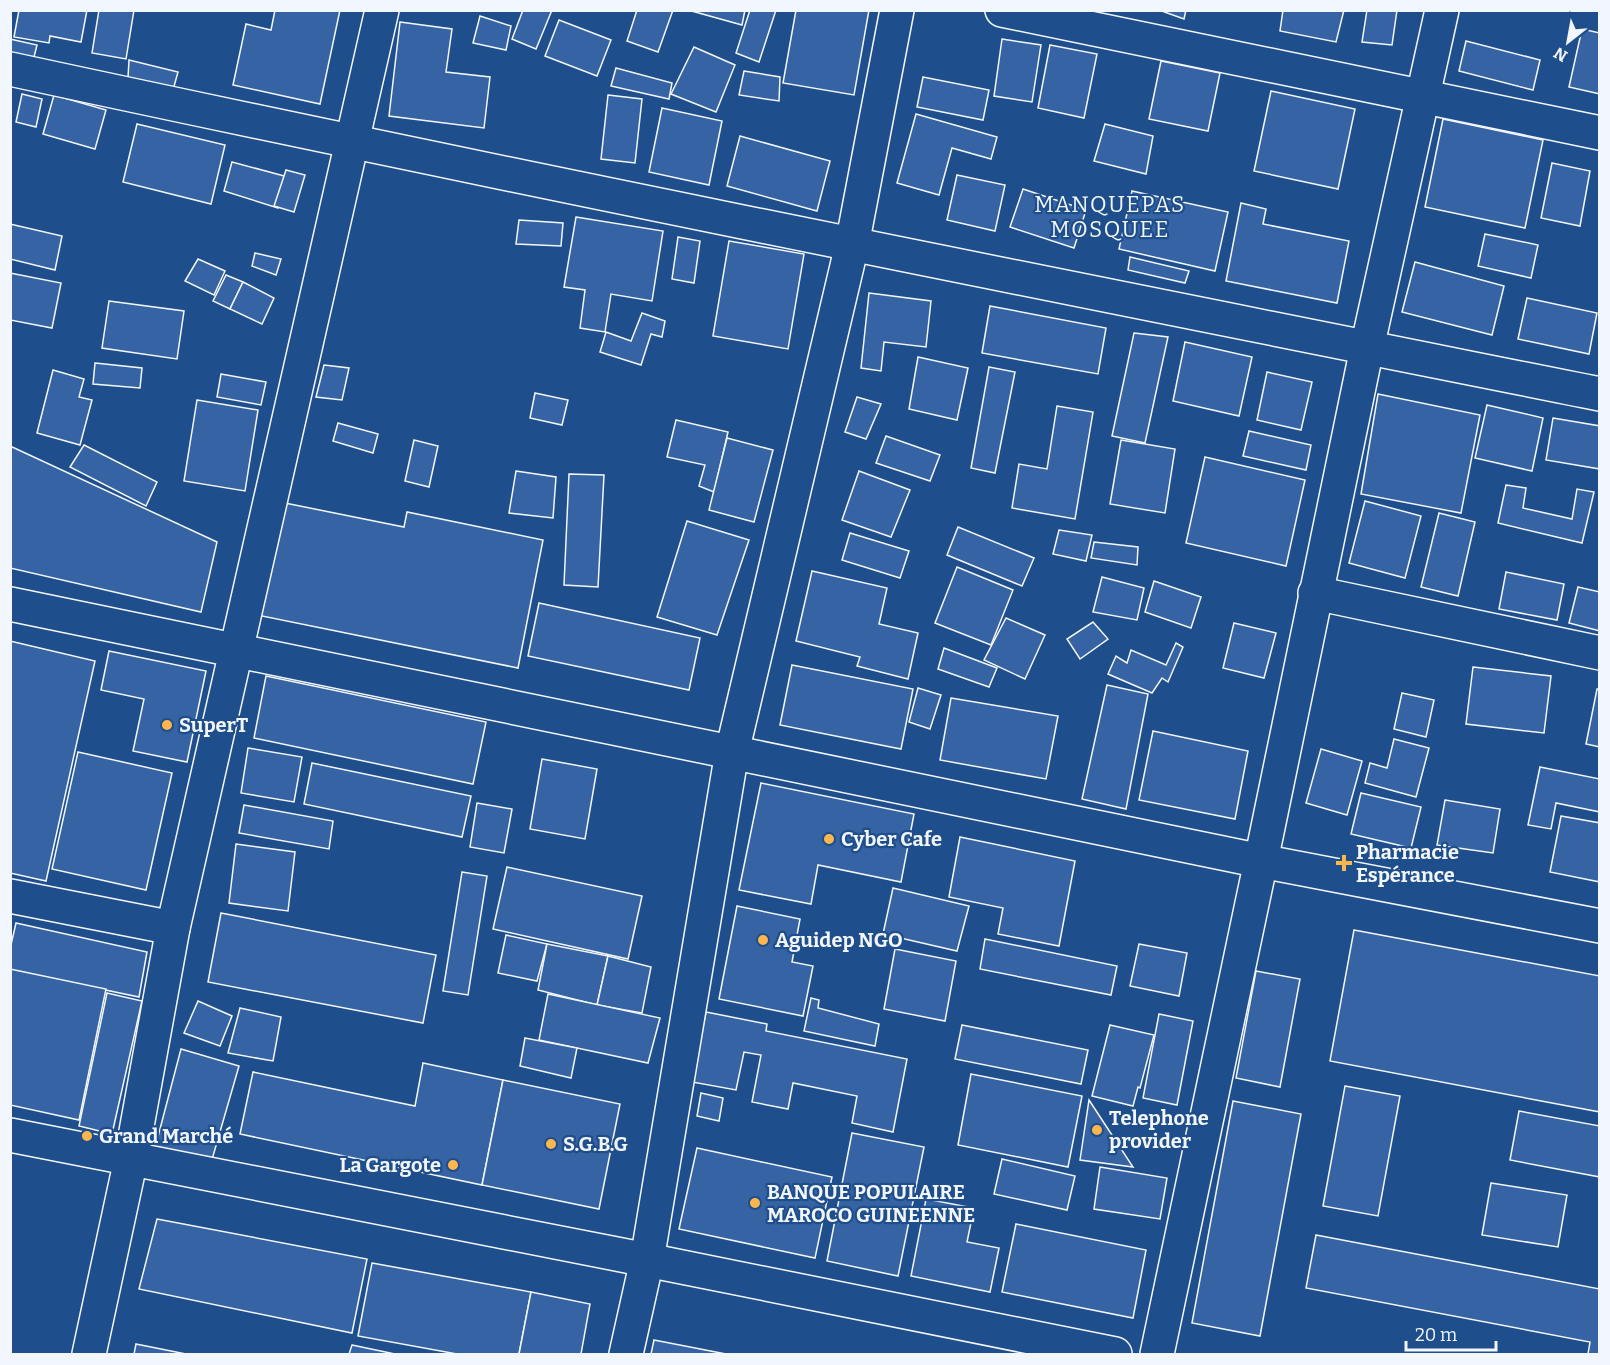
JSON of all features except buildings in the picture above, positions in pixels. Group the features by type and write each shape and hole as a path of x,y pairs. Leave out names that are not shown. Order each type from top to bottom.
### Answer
{"street":[{"path":"89,1354 131,1159 174,928 382,10"},
{"path":"626,1354 648,1260 732,752 852,245 897,10"},
{"path":"1002,10 1599,133"},
{"path":"1157,1354 1315,593 1421,96 1442,10"},
{"path":"10,69 852,245 1599,394"},
{"path":"1315,593 1599,653"},
{"path":"10,604 1261,861 1599,926"},
{"path":"10,896 174,928"},
{"path":"10,1135 1114,1354"}],"place":[{"name":"SuperT","path":"167,725"},
{"name":"Cyber Cafe","path":"829,839"},
{"name":"Pharmacie Espérance","path":"1344,863"},
{"name":"Aguidep NGO","path":"763,940"},
{"name":"Telephone provider","path":"1097,1130"},
{"name":"Grand Marché","path":"87,1136"},
{"name":"S.G.B.G","path":"551,1144"},
{"name":"La Gargote","path":"453,1165"},
{"name":"BANQUE POPULAIRE MAROCO GUINEENNE","path":"755,1203"}],"district":[{"name":"MANQUEPAS MOSQUEE","path":"1110,216"}]}
